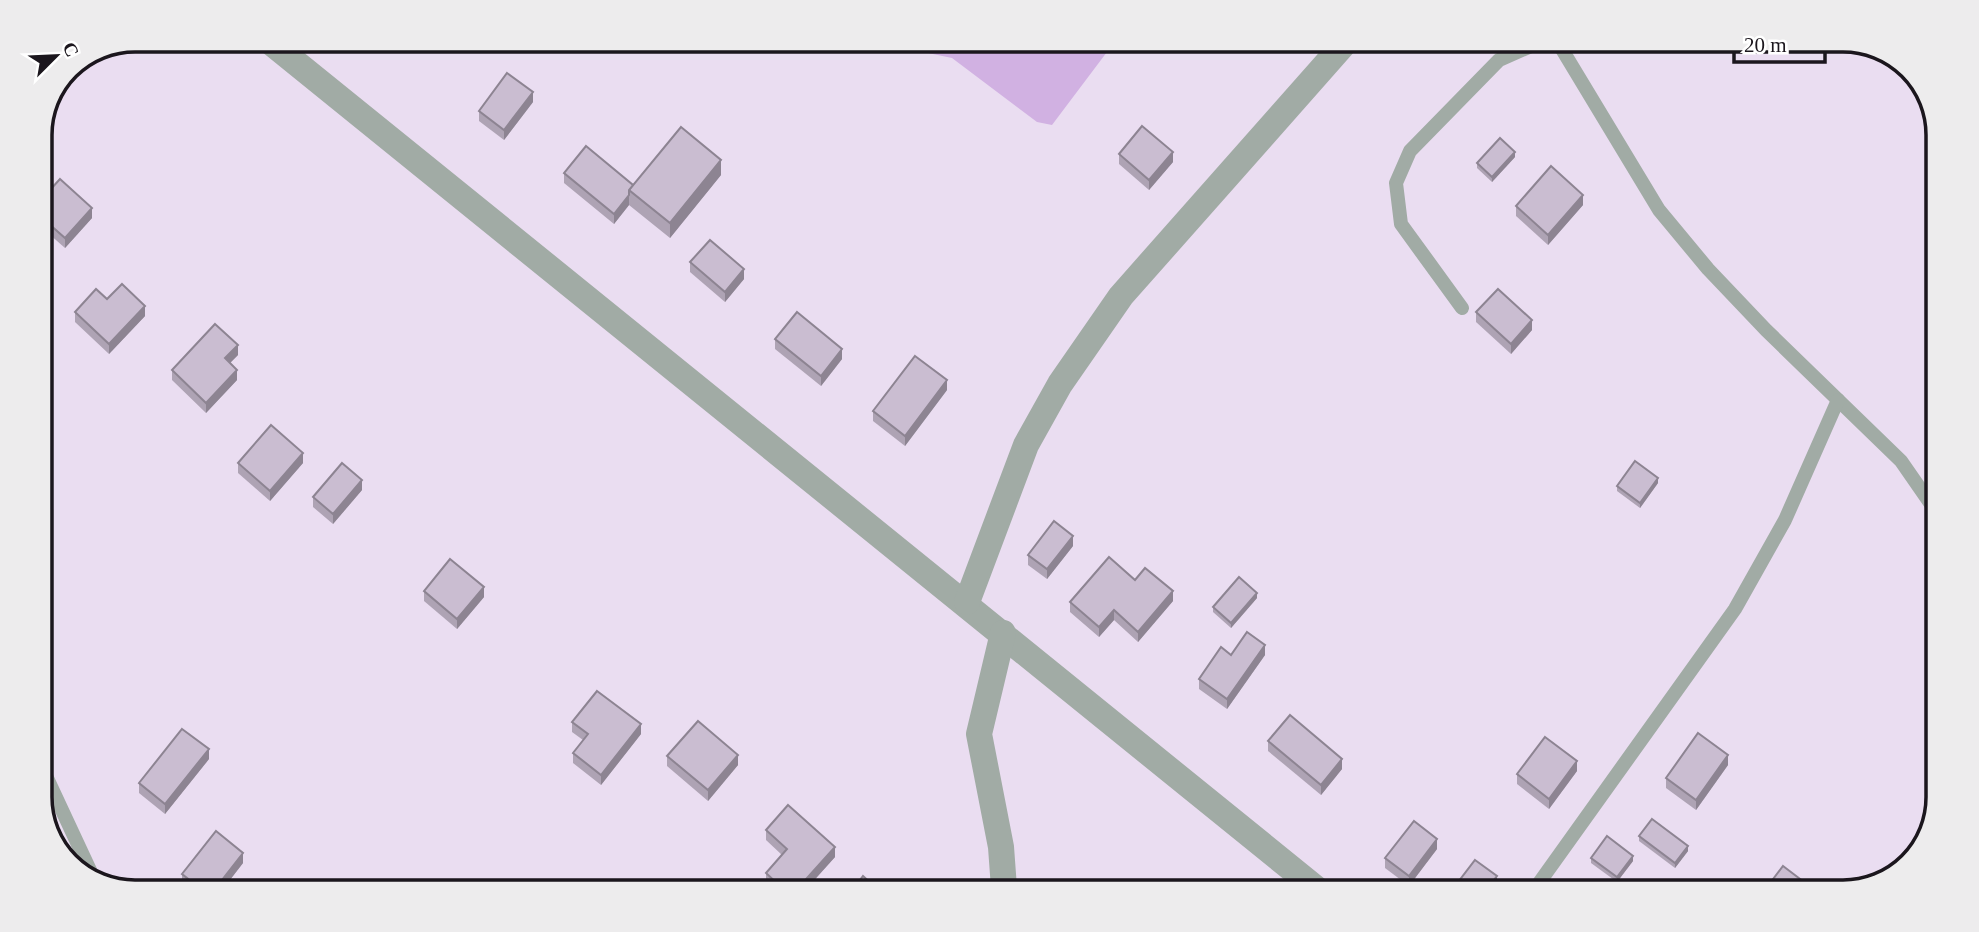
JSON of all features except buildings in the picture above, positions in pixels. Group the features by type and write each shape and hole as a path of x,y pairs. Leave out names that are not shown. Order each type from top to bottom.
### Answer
{"street":[{"path":"284,53 967,603 1306,880"},
{"path":"967,603 1026,445 1060,384 1121,296 1336,53"},
{"path":"1003,633 979,734 1001,847 1003,880"}],"lane":[{"path":"1462,309 1401,224 1396,183 1410,151 1499,60 1515,53"},
{"path":"1564,53 1659,210 1716,278 1901,461 1926,497"},
{"path":"1541,880 1735,609 1785,520 1838,400"},
{"path":"53,791 87,863"}],"shaded area":[{"path":"928,53 1106,53 1052,125 1037,122 952,58"}]}
